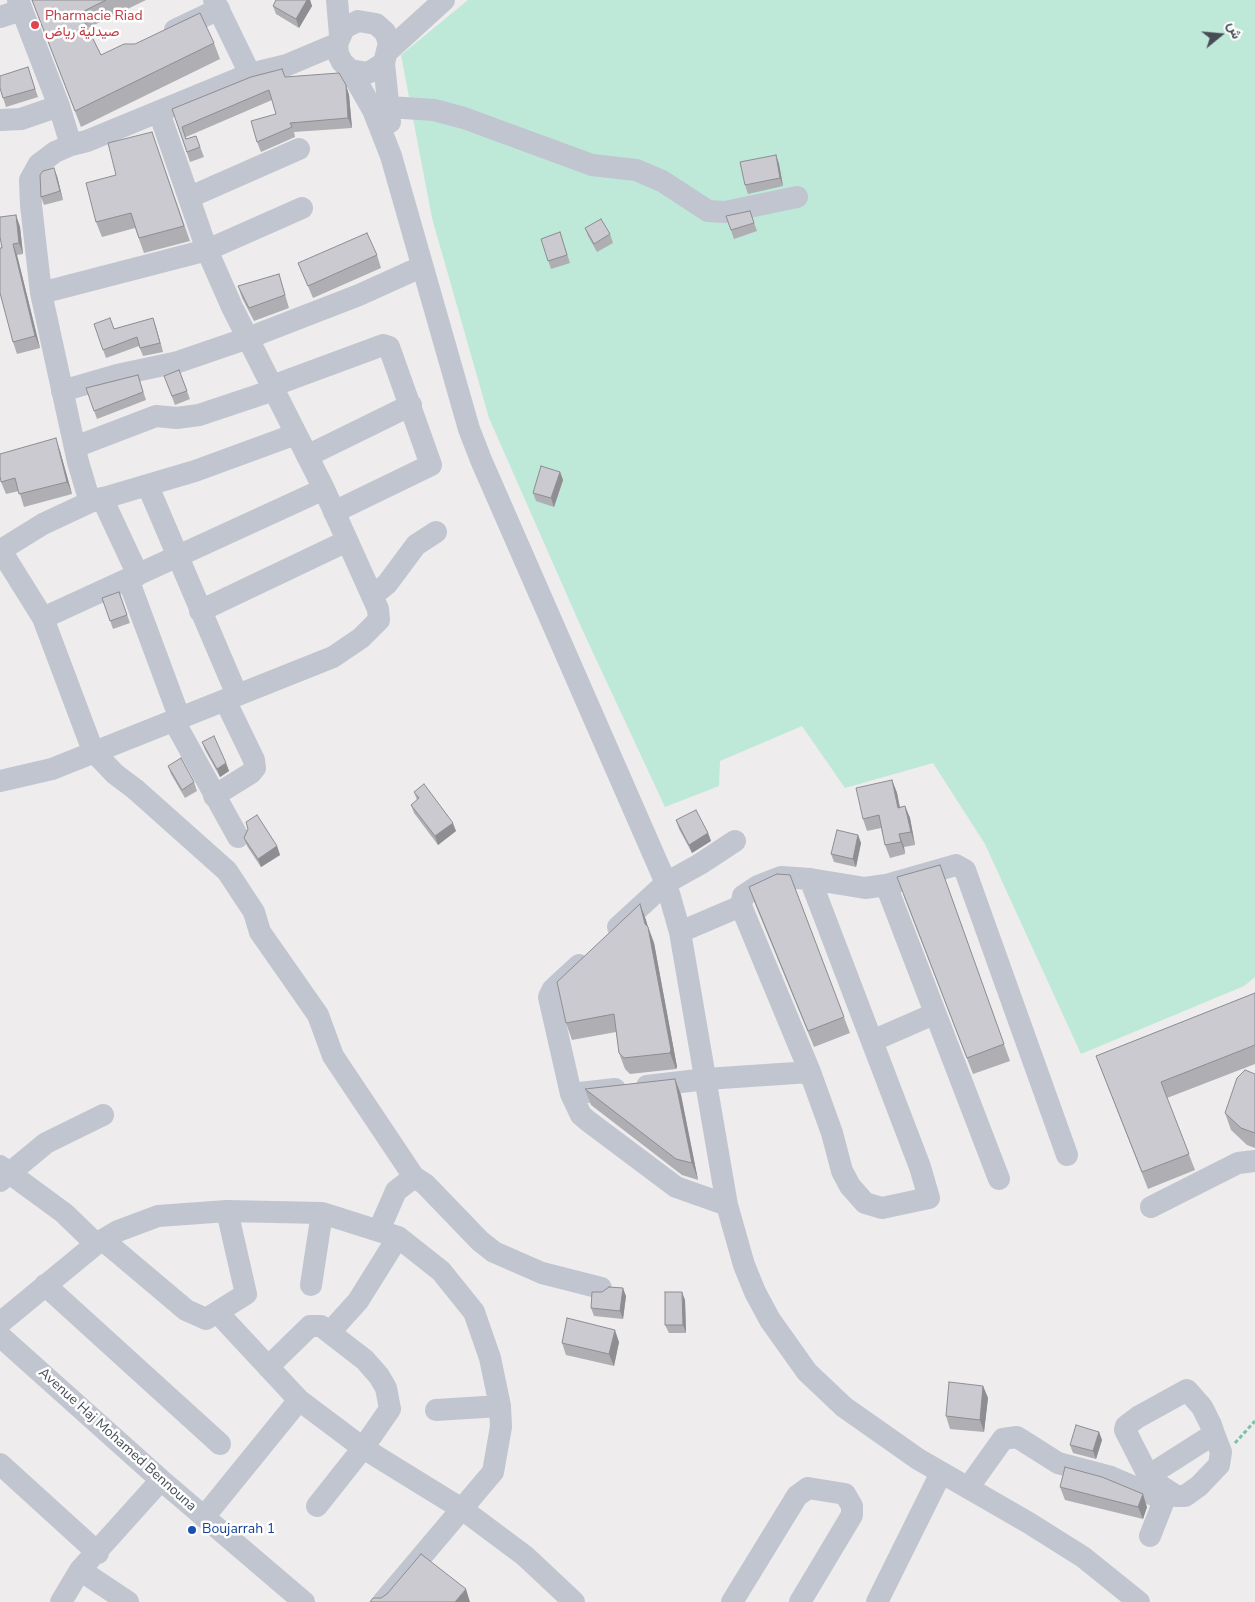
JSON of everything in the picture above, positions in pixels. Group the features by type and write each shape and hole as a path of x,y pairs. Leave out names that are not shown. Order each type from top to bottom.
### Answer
{"street":[{"path":"336,0 342,53 373,110 392,156 421,267 469,429 666,883 680,932 727,1205 741,1256 755,1292 770,1320 807,1372 844,1407 876,1432 941,1473 1029,1523 1083,1557 1124,1597"},
{"path":"348,0 368,21 385,32 392,156"},
{"path":"160,37 217,5 250,74"},
{"path":"342,53 350,24 368,21 401,20 438,6"},
{"path":"238,837 214,796 177,720 133,577 96,500 75,447 41,293 30,180 38,164 55,152 87,141 250,74 342,53 368,73 377,69 387,56 438,6"},
{"path":"13,9 59,106 71,145"},
{"path":"0,120 21,119 59,106"},
{"path":"389,106 434,110 592,166 636,170 662,181 708,211 725,212 797,198"},
{"path":"2,781 52,769 93,751 177,720 333,657 361,638 380,620 372,596 324,489 248,338 207,250 159,112"},
{"path":"190,198 299,149"},
{"path":"41,293 207,250 302,208"},
{"path":"62,391 117,375 178,362 248,338 360,295 421,267"},
{"path":"75,447 156,416 184,418 199,416 387,345 411,405 431,465 334,512"},
{"path":"307,456 411,405"},
{"path":"296,434 145,486 96,500 43,524 1,550 43,618 93,751 116,774 135,788 227,871 254,912 260,932 318,1015 333,1056 414,1177 425,1184 473,1234 494,1252 542,1273 601,1288"},
{"path":"145,486 150,491 200,611 254,760 255,768 214,796"},
{"path":"43,618 324,489"},
{"path":"372,596 387,584 416,545 436,532"},
{"path":"200,611 347,541"},
{"path":"727,1205 676,1187 588,1122 582,1115 571,1094 550,997 553,989 666,883 736,841"},
{"path":"810,879 920,1167 929,1198 882,1208 865,1203 850,1186 842,1171 832,1133 810,1072 741,906 743,896 758,886 781,878 810,879 866,888 956,865 965,870 1067,1156"},
{"path":"886,884 934,1014 999,1179"},
{"path":"680,932 741,906"},
{"path":"872,1041 934,1014"},
{"path":"571,1094 706,1079 810,1072"},
{"path":"102,1115 46,1143 3,1173 28,1186 186,1310 203,1319 218,1313 246,1294 227,1211"},
{"path":"1151,1207 1238,1163 1255,1161"},
{"path":"330,1332 358,1301 389,1234 396,1191 414,1177"},
{"path":"0,1323 99,1242 158,1216 227,1211 322,1213 389,1234 441,1271 474,1312 490,1358 500,1406 501,1427 493,1472 382,1602"},
{"path":"311,1285 322,1213"},
{"path":"46,1285 220,1444"},
{"path":"218,1313 299,1400 363,1448 462,1510 525,1556 574,1602"},
{"path":"268,1367 310,1326 321,1326 372,1367 383,1382 389,1398 390,1409 363,1448 317,1506"},
{"name":"Avenue Haj Mohamed Bennouna","path":"0,1336 300,1601"},
{"path":"968,1488 1003,1440 1017,1437 1058,1463 1145,1484 1176,1496 1185,1496 1199,1486 1219,1466 1217,1443 1202,1407 1187,1390 1138,1417 1126,1426 1125,1430 1145,1484 1163,1503 1150,1536"},
{"path":"204,1517 299,1400"},
{"path":"436,1410 500,1406"},
{"path":"1145,1484 1159,1469 1217,1443"},
{"path":"0,1464 98,1553"},
{"path":"877,1602 941,1473"},
{"path":"61,1602 80,1570 98,1553 161,1480"},
{"path":"732,1602 797,1496 808,1488 845,1494 852,1506 852,1515 800,1602"},
{"path":"80,1570 128,1602"}],"path":[{"path":"1217,1443 1228,1450 1248,1431 1255,1421"}],"green space":[{"path":"468,0 1255,0 1255,977 1244,986 1081,1054 985,844 933,763 845,788 802,726 720,761 719,786 665,807 582,629 489,418 432,218 401,55"}],"building":[{"path":"32,0 106,0 80,13 101,55 124,44 135,44 200,13 214,43 75,111"},
{"path":"276,0 307,0 296,19 273,6"},
{"path":"28,67 35,89 3,98 0,88 0,76"},
{"path":"282,69 285,77 339,73 346,85 348,118 290,123 292,127 257,142 251,121 276,114 269,90 182,127 186,139 196,136 200,147 187,152 172,109 251,77"},
{"path":"152,132 184,226 139,238 131,213 96,222 86,183 116,175 108,143"},
{"path":"776,155 780,178 745,185 740,162"},
{"path":"54,168 60,191 41,197 40,175 43,171"},
{"path":"750,211 754,223 731,230 726,216"},
{"path":"16,215 19,243 13,244 35,336 13,342 0,293 0,248 2,248 0,217"},
{"path":"601,219 610,234 594,244 585,228"},
{"path":"560,232 567,255 548,261 541,239"},
{"path":"367,233 377,255 308,286 298,263"},
{"path":"279,274 285,295 249,308 238,286"},
{"path":"110,318 114,329 153,318 160,343 140,348 137,337 103,350 94,324"},
{"path":"179,370 187,391 172,396 164,376"},
{"path":"138,375 143,392 94,411 86,388"},
{"path":"56,438 67,482 19,494 15,478 1,482 0,454"},
{"path":"541,466 560,472 551,498 533,493"},
{"path":"119,592 127,615 110,621 102,598"},
{"path":"214,736 226,763 217,769 202,742"},
{"path":"181,758 194,782 182,790 168,766"},
{"path":"892,780 898,808 905,806 911,832 899,834 901,842 885,845 879,815 863,819 856,788"},
{"path":"424,784 453,823 435,836 411,805 419,798 414,792"},
{"path":"696,810 708,833 689,845 676,820"},
{"path":"257,815 277,846 258,859 244,838 248,829 246,822"},
{"path":"837,830 858,835 853,859 831,854"},
{"path":"940,865 1004,1044 967,1058 897,877"},
{"path":"777,874 790,875 844,1017 808,1031 749,887"},
{"path":"640,904 645,924 648,927 671,1050 670,1053 624,1058 619,1053 614,1014 566,1023 557,982"},
{"path":"1255,993 1255,1045 1161,1082 1189,1154 1142,1172 1096,1056"},
{"path":"1245,1070 1255,1074 1255,1133 1241,1128 1225,1113 1237,1078"},
{"path":"675,1079 692,1163 676,1159 585,1089"},
{"path":"609,1287 623,1288 620,1311 591,1308 592,1292 602,1292"},
{"path":"665,1292 682,1292 683,1325 665,1325"},
{"path":"567,1318 615,1330 609,1354 562,1343"},
{"path":"949,1382 983,1386 980,1420 946,1416"},
{"path":"1076,1425 1099,1432 1093,1451 1070,1445"},
{"path":"1065,1467 1102,1477 1143,1494 1138,1507 1060,1487"},
{"path":"421,1554 466,1589 455,1602 370,1602 373,1598 381,1598 387,1594"}],"place":[{"name":"Pharmacie Riad صيدلية رياض","path":"35,25"},
{"name":"Boujarrah 1","path":"192,1530"}]}
